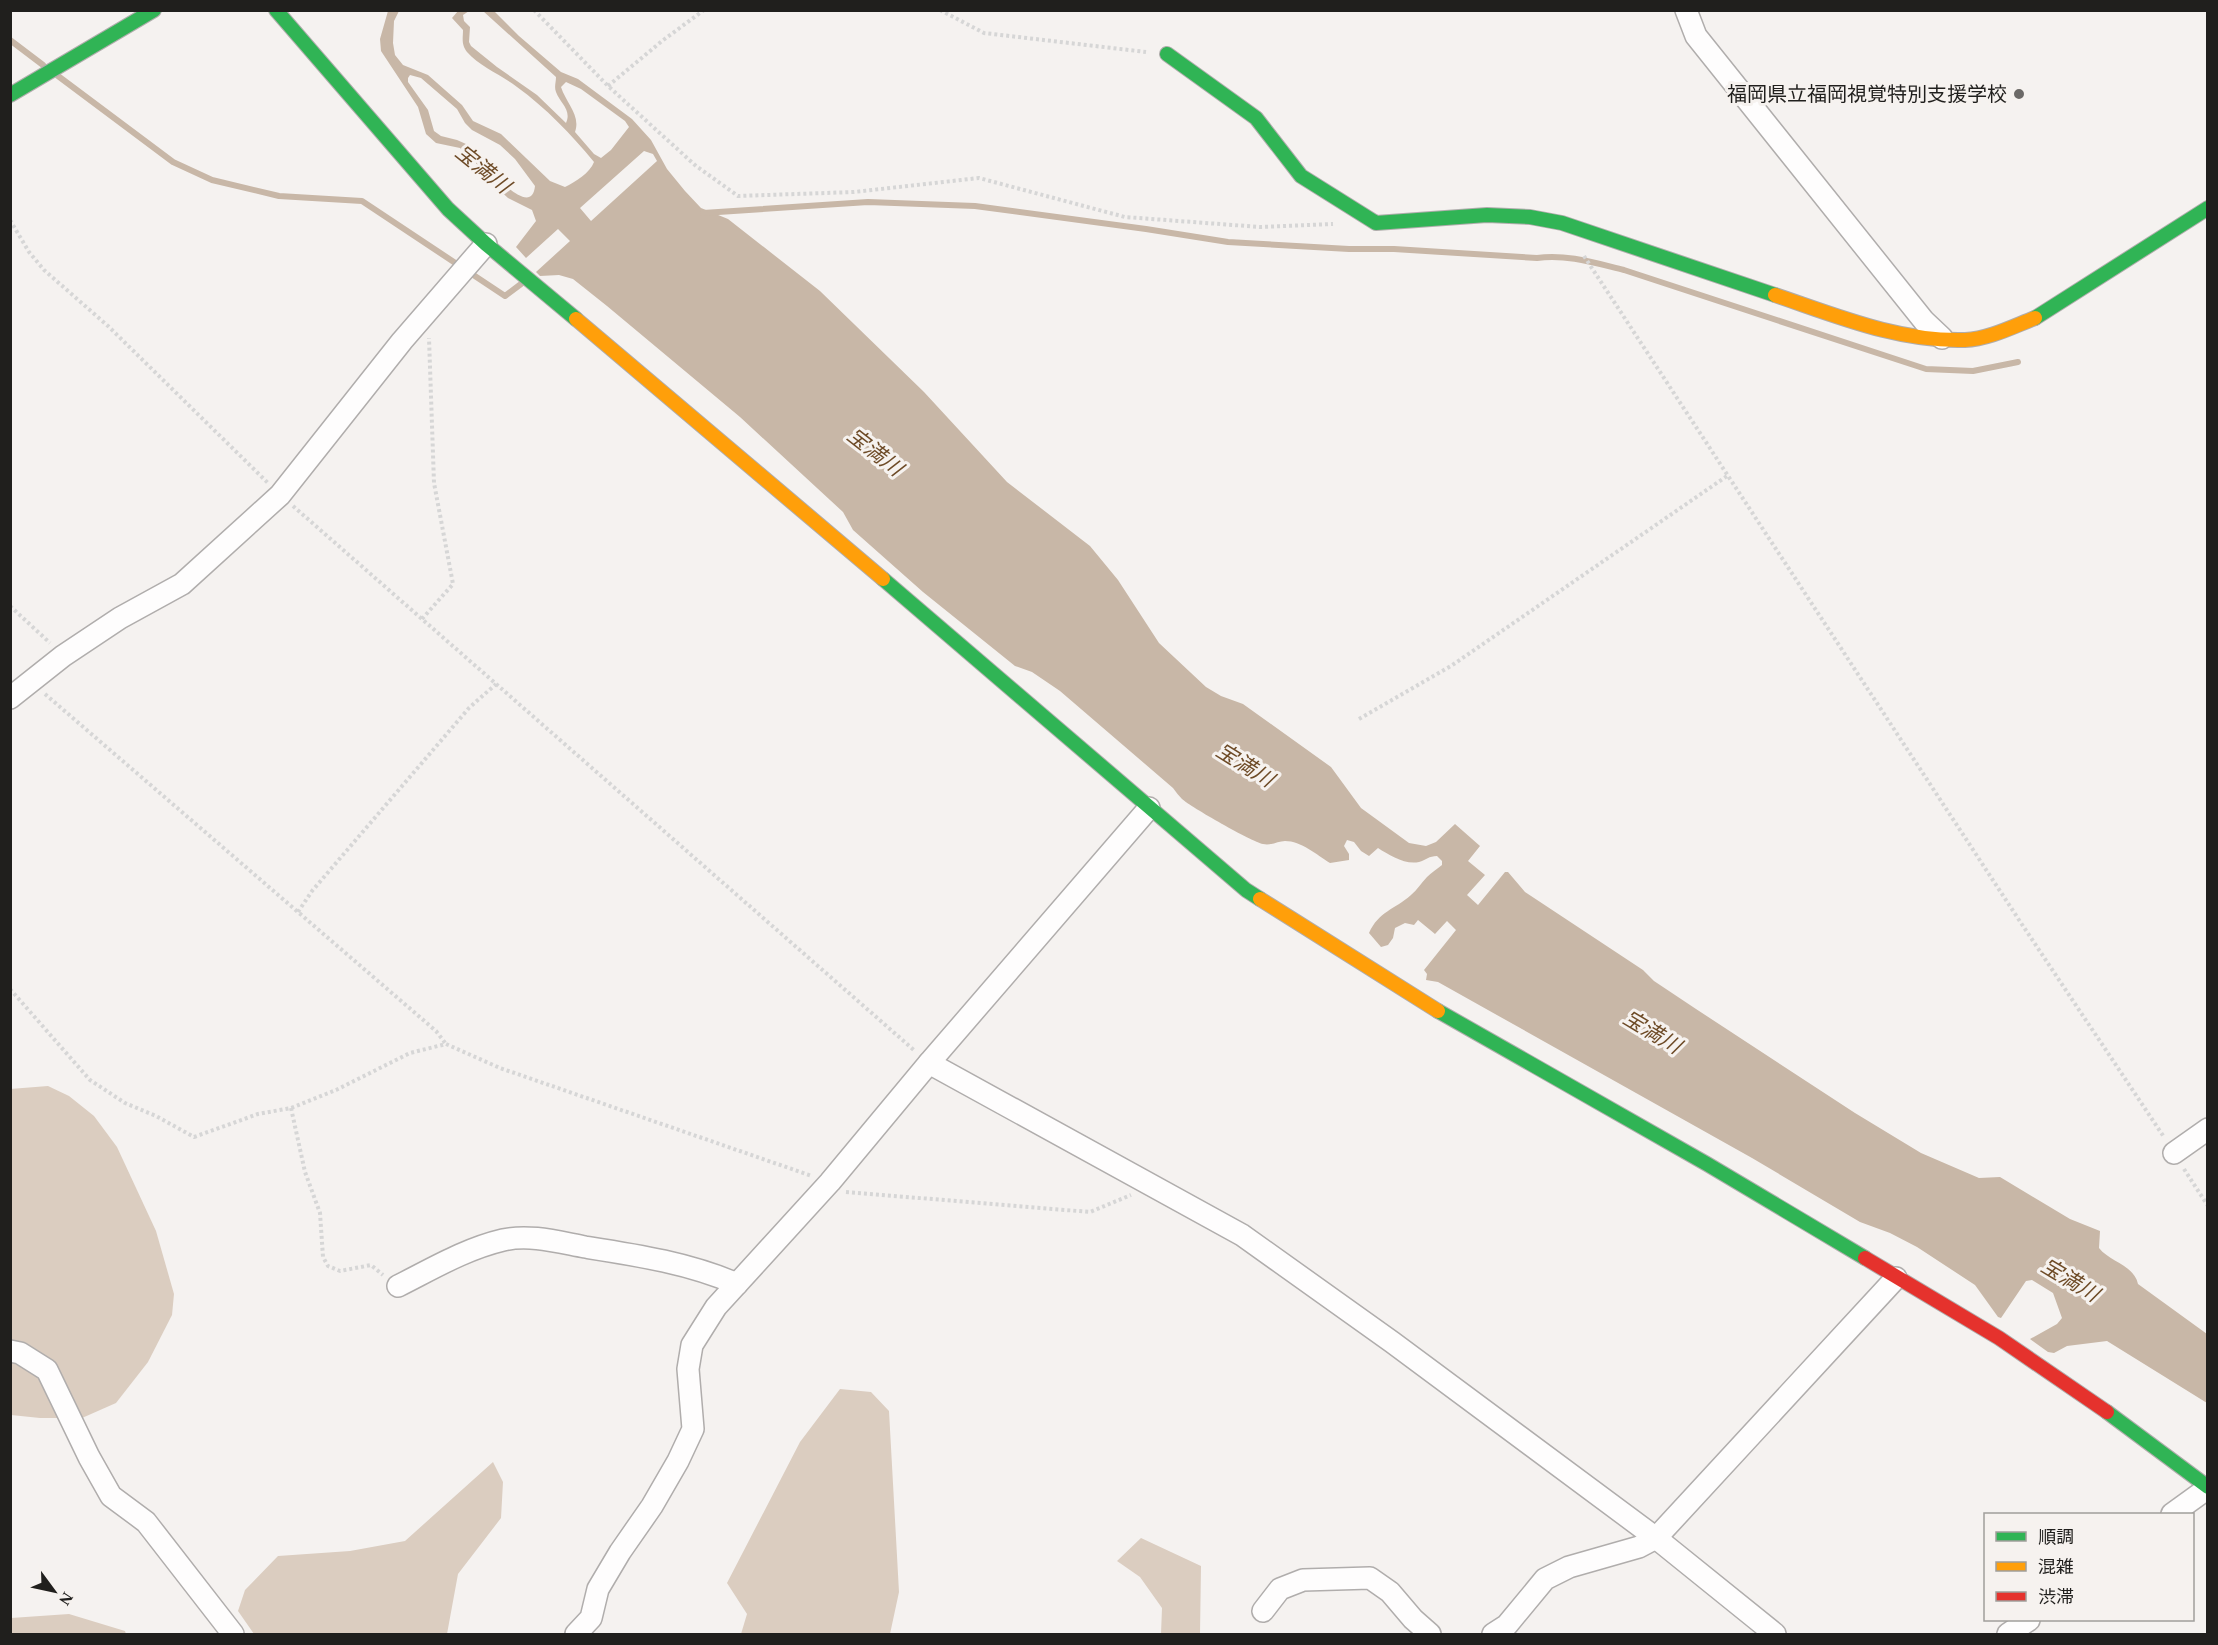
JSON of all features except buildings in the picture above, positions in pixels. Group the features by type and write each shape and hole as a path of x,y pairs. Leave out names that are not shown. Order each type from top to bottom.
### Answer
{"street":[{"path":"10,95 154,10"},
{"path":"276,10 448,209 486,244 699,421 1246,890 1415,998 1707,1164 1999,1338 2091,1400 2208,1488 2175,1513"},
{"path":"1686,10 1696,36 1924,321 1942,338"},
{"path":"1167,54 1256,118 1301,176 1376,223 1487,215 1530,217 1562,223 1864,325 1904,336 1967,340 1996,333 2038,317 2208,208"},
{"path":"10,698 63,656 120,618 182,584 280,495 423,317 486,244"},
{"path":"576,1635 591,1618 598,1589 652,1506 693,1429 688,1369 692,1345 716,1307 830,1182 929,1063 1149,808"},
{"path":"929,1063 1242,1235 1401,1349 1656,1538 1775,1635"},
{"path":"2174,1153 2208,1129"},
{"path":"398,1286 467,1251 505,1240 533,1238 650,1258 736,1284"},
{"path":"1493,1635 1508,1625 1545,1579 1569,1567 1639,1547 1656,1538 1896,1278"},
{"path":"10,1351 20,1353 47,1370 89,1457 111,1496 146,1522 233,1635"},
{"path":"1263,1611 1280,1589 1303,1580 1370,1578 1390,1592 1430,1635"},
{"path":"2008,1635 2028,1621"}],"path":[{"path":"534,10 608,86 696,166 738,196 854,192 979,178 1125,217 1260,227 1341,224"},
{"path":"608,86 704,10"},
{"path":"940,10 984,33 1122,51 1167,54"},
{"path":"10,220 29,252 44,270 108,326 280,495 929,1063"},
{"path":"1581,252 2208,1206"},
{"path":"422,619 453,584 434,483 429,335 423,317"},
{"path":"1359,719 1451,666 1727,477"},
{"path":"10,606 63,656"},
{"path":"32,682 436,1031 446,1044 500,1068 830,1182 848,1193 1090,1212 1127,1197 1147,1183"},
{"path":"298,912 312,891 469,708 496,684"},
{"path":"10,989 90,1080 125,1103 156,1116 194,1137 258,1114 291,1108 336,1090 410,1053 446,1044"},
{"path":"291,1108 305,1172 320,1213 322,1257 328,1266 340,1271 371,1265 398,1286"}],"shaded area":[{"path":"48,1086 69,1096 94,1116 117,1147 156,1231 174,1294 172,1315 148,1362 116,1403 82,1418 11,1415 10,1089"},
{"path":"840,1389 871,1392 889,1411 899,1592 890,1634 741,1634 747,1614 727,1583 800,1442"},
{"path":"493,1462 503,1482 501,1518 458,1574 447,1634 254,1634 238,1611 245,1590 278,1556 350,1551 405,1541"},
{"path":"1141,1538 1201,1566 1200,1634 1161,1634 1162,1608 1140,1577 1117,1561"},
{"path":"69,1614 125,1631 126,1634 11,1634 11,1618"}],"water":[{"name":"宝満川","path":"388,11 399,11 394,21 393,43 395,55 403,65 428,75 462,105 473,121 501,134 550,181 565,187 578,180 594,162 538,104 467,52 463,44 463,30 452,18 458,11 469,11 463,15 464,21 470,27 471,46 537,95 566,123 568,114 556,92 556,77 483,11 494,11 561,72 578,79 632,119 651,140 667,169 701,208 728,219 820,291 924,392 1007,482 1090,546 1118,580 1159,643 1206,687 1221,696 1243,704 1331,767 1361,808 1409,843 1426,846 1436,842 1455,824 1480,846 1468,861 1485,875 1467,895 1478,905 1505,872 1508,872 1525,892 1643,970 1654,981 1855,1113 1921,1153 1979,1178 2000,1177 2070,1219 2100,1231 2099,1248 2104,1253 2132,1272 2138,1284 2207,1334 2207,1403 2107,1341 2067,1346 2054,1353 2048,1352 2030,1339 2057,1324 2062,1318 2053,1293 2032,1280 2026,1281 2001,1318 1998,1317 1975,1285 1917,1247 1890,1233 1860,1222 1752,1158 1438,982 1426,980 1427,974 1424,970 1456,930 1447,921 1435,934 1418,920 1414,925 1405,923 1395,928 1393,938 1388,945 1381,947 1369,933 1382,915 1411,895 1427,877 1442,865 1442,861 1437,856 1414,863 1397,859 1378,848 1369,856 1361,851 1354,842 1347,840 1344,846 1349,854 1349,860 1330,863 1297,843 1257,842 1182,799 1173,788 1060,691 1032,672 1015,666 923,592 853,530 843,512 740,417 607,306 573,279 559,275 540,276 536,272 570,241 558,229 526,258 516,247 536,221 532,210 508,198 460,148 436,143 426,134 418,107 381,51 380,39","holes":["410,75 421,78 457,109 472,130 500,145 515,159 535,186 531,196 524,197 502,183 466,144 441,136 434,131 428,110 408,82","566,82 581,89 625,121 629,127 611,150 601,158 594,154 575,132 575,115 561,87","644,151 653,154 657,161 591,221 580,208"]}],"waterway":[{"path":"10,40 43,65"},
{"path":"58,76 173,162 212,180 279,196 362,201 505,296 521,284"},
{"path":"703,213 868,202 975,206 1228,242 1570,258 1624,270 1926,369 1973,371 2018,362"}],"traffic: fast":[{"path":"10,95 154,10"},
{"path":"276,10 448,209 576,319"},
{"path":"1167,54 1256,118 1301,176 1376,223 1487,215 1530,217 1562,223 1775,295"},
{"path":"2035,318 2208,208"},
{"path":"883,579 1246,890 1260,899"},
{"path":"1438,1011 1707,1164 1865,1258"},
{"path":"2107,1412 2208,1487"}],"traffic: slow":[{"path":"1775,295 1868,326 1940,340 1983,337 2035,318"},
{"path":"576,319 883,579"},
{"path":"1260,899 1438,1011"}],"traffic: jam":[{"path":"1865,1258 1999,1338 2107,1412"}],"place":[{"name":"福岡県立福岡視覚特別支援学校","path":"2019,94"}]}
